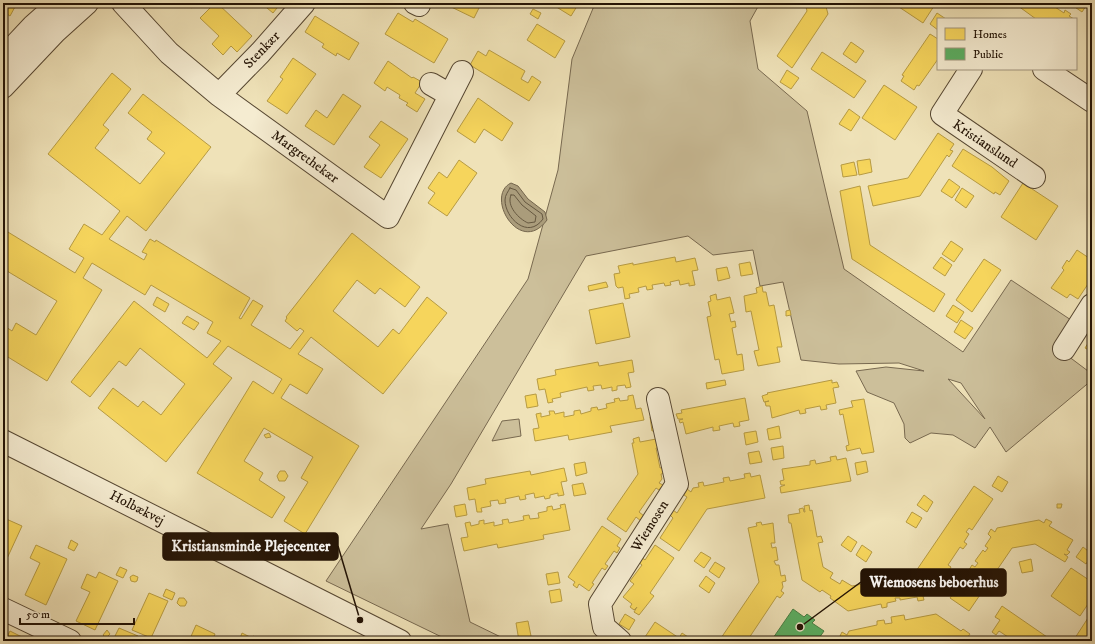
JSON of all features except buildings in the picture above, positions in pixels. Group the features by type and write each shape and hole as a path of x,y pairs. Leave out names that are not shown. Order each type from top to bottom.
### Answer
{"street":[{"path":"3,58 33,26 59,3"},
{"path":"3,87 56,32 87,3"},
{"name":"Margrethekær","path":"123,3 169,53 219,95 388,217 462,72"},
{"name":"Stenkær","path":"219,95 304,3"},
{"name":"Kristianslund","path":"970,70 942,114 1034,177"},
{"path":"1046,70 1092,101"},
{"path":"431,84 450,95"},
{"path":"1064,349 1092,305"},
{"name":"Wiemosen","path":"620,641 604,627 600,604 676,484 658,399"},
{"name":"Holbækvej","path":"3,441 400,641"},
{"path":"3,609 70,641"}],"shaded area":[{"path":"593,3 760,3 750,21 758,69 807,111 844,269 963,352 1011,280 1071,320 1056,347 1092,374 1092,380 1006,452 990,427 975,448 953,435 931,433 910,443 905,438 904,424 894,403 867,392 856,371 886,367 924,371 899,363 839,364 801,360 783,282 760,286 753,250 713,255 688,236 586,256 451,484 421,529 448,524 470,622 509,641 450,641 326,581 528,279 558,170 572,59 594,6","holes":["948,379 961,383 985,419"]},
{"path":"519,419 521,436 492,441 502,421"}],"water":[{"path":"511,183 518,186 528,199 545,212 547,220 537,230 526,232 517,228 509,220 503,210 501,199 504,190"}],"place":[{"name":"Kristiansminde Plejecenter","path":"360,620"},
{"name":"Wiemosens beboerhus","path":"800,627"}]}
